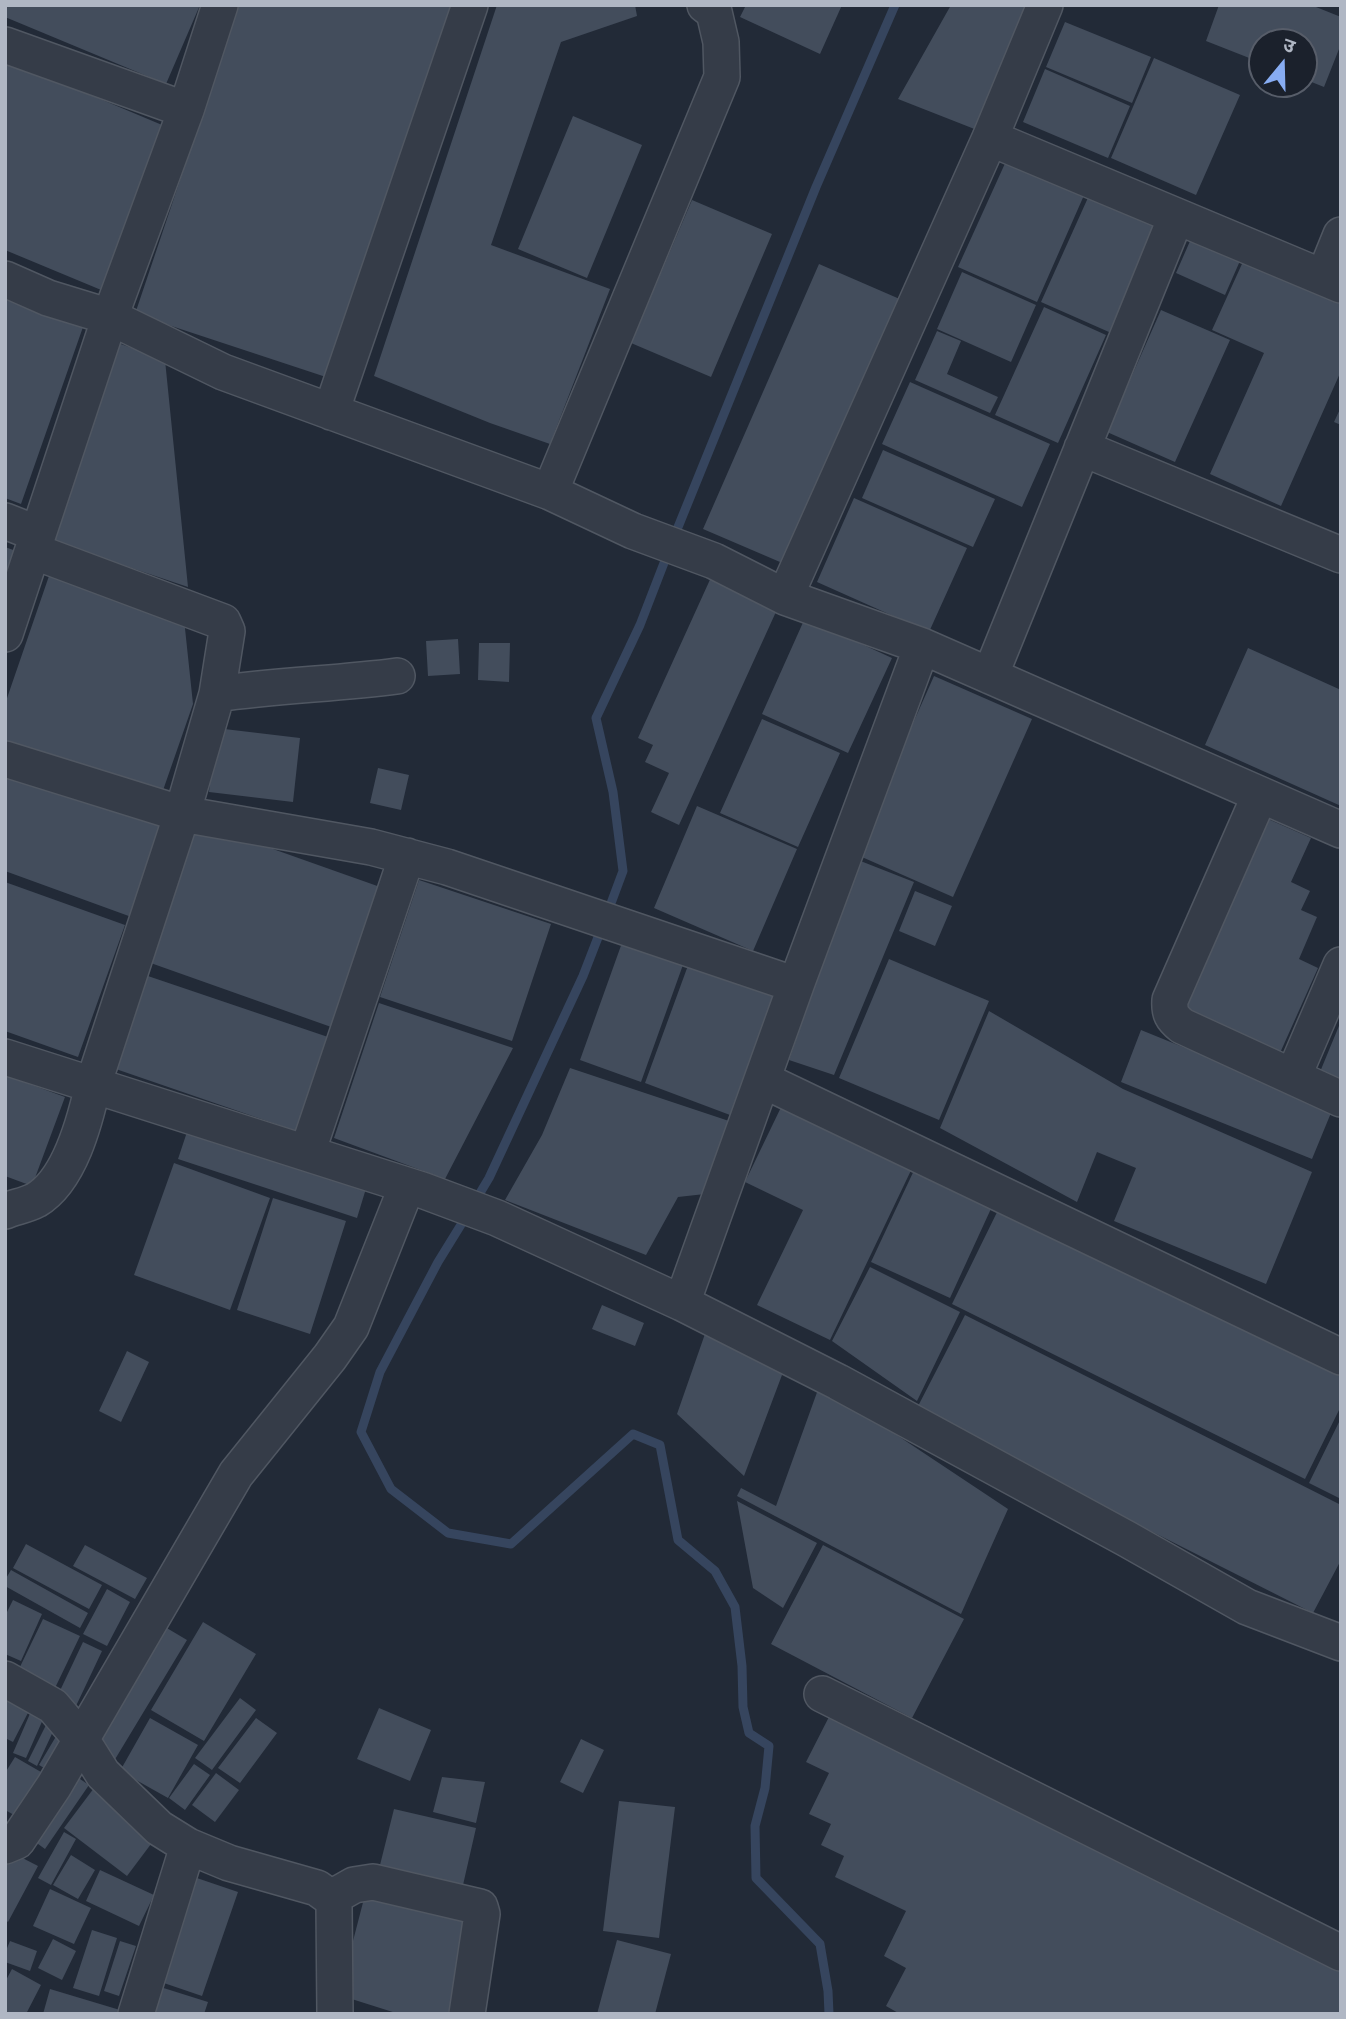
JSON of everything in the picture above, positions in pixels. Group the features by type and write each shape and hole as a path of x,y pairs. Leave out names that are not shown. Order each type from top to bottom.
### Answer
{"street":[{"path":"5,634 110,317 186,110 220,5"},
{"path":"331,412 470,5"},
{"path":"550,492 722,77 722,42 714,12 705,5"},
{"path":"785,597 990,138 1045,5"},
{"path":"5,45 186,110"},
{"path":"990,138 1332,281 1341,235"},
{"path":"990,676 1176,217"},
{"path":"5,279 48,298 110,317 223,372 550,492 632,531 714,561 785,597 922,646 1341,830"},
{"path":"1082,448 1341,555"},
{"path":"5,521 36,542 223,622 227,631 217,694 93,1085 87,1114 73,1151 58,1180 37,1199 5,1211"},
{"path":"682,1303 922,646"},
{"path":"217,694 253,688 340,683 397,676"},
{"path":"5,759 181,814 371,847 407,856 576,909 796,985"},
{"path":"1261,795 1170,1000 1170,1011 1173,1019 1182,1026 1341,1099"},
{"path":"307,1153 407,856"},
{"path":"1293,1077 1341,965"},
{"path":"5,1057 415,1188 497,1218 682,1303 838,1382 1247,1607 1341,1643"},
{"path":"763,1080 1341,1357"},
{"path":"5,1846 17,1841 54,1786 236,1474 351,1327 415,1188"},
{"path":"5,1679 53,1706 82,1739 103,1774 159,1828 188,1846 229,1863 317,1888 331,1898 334,1905 334,2014"},
{"path":"822,1694 1341,1953"},
{"path":"136,2014 188,1846"},
{"path":"331,1898 354,1885 373,1882 480,1907 482,1914 467,2014"}],"building":[{"path":"5,5 200,5 166,84 5,17"},
{"path":"239,5 459,5 335,380 135,314"},
{"path":"497,5 635,5 637,16 561,42 491,245 610,289 550,444 374,376"},
{"path":"746,5 842,5 820,54 740,17"},
{"path":"951,5 1034,5 977,130 898,99"},
{"path":"1219,5 1311,5 1341,17 1341,44 1324,87 1318,85 1318,28 1248,28 1248,58 1206,41"},
{"path":"1065,22 1151,57 1132,103 1046,67"},
{"path":"1154,58 1240,95 1196,195 1111,158"},
{"path":"5,59 174,130 106,292 5,250"},
{"path":"1045,69 1130,106 1108,158 1023,122"},
{"path":"573,116 642,145 587,278 518,249"},
{"path":"1007,159 1085,193 1037,302 958,267"},
{"path":"1091,191 1167,225 1118,336 1041,302"},
{"path":"692,200 772,234 711,377 631,343"},
{"path":"1194,232 1243,254 1225,295 1176,273"},
{"path":"1246,255 1341,297 1341,371 1281,506 1210,474 1264,353 1212,330"},
{"path":"819,264 902,300 787,565 703,529"},
{"path":"962,272 1036,305 1011,362 937,329"},
{"path":"5,294 83,327 21,504 5,498"},
{"path":"1044,307 1106,335 1058,443 995,415"},
{"path":"1161,310 1230,340 1175,462 1107,432"},
{"path":"937,331 961,341 947,374 998,397 990,413 915,380"},
{"path":"118,343 165,360 188,587 51,541"},
{"path":"910,382 1050,444 1022,507 882,444"},
{"path":"1341,407 1341,425 1334,422"},
{"path":"883,450 995,499 973,547 862,498"},
{"path":"854,498 967,548 929,632 817,582"},
{"path":"5,547 19,552 5,590"},
{"path":"50,573 184,619 193,704 160,799 5,745 5,704"},
{"path":"713,573 780,603 679,825 651,812 669,773 645,762 653,745 638,738"},
{"path":"805,618 892,658 848,753 762,714"},
{"path":"458,639 460,674 428,676 426,641"},
{"path":"479,643 510,643 509,682 478,680"},
{"path":"1248,648 1341,690 1341,806 1205,745"},
{"path":"934,676 1032,719 953,897 855,854"},
{"path":"762,719 840,753 798,847 720,813"},
{"path":"216,728 300,738 293,802 209,792"},
{"path":"378,768 409,775 401,810 370,803"},
{"path":"5,769 170,829 137,919 5,871"},
{"path":"697,806 797,849 753,951 654,908"},
{"path":"1268,819 1311,838 1291,882 1310,891 1301,910 1317,917 1299,959 1318,968 1280,1053 1184,1008"},
{"path":"194,821 383,888 334,1028 145,961"},
{"path":"858,860 914,882 834,1075 789,1060"},
{"path":"419,880 551,924 512,1041 380,997"},
{"path":"5,882 125,925 78,1057 5,1031"},
{"path":"915,891 952,906 935,946 899,931"},
{"path":"623,940 684,962 641,1082 580,1060"},
{"path":"889,959 989,1001 939,1120 839,1078"},
{"path":"690,960 775,990 730,1115 645,1083"},
{"path":"142,974 328,1037 296,1131 110,1067"},
{"path":"379,1003 513,1048 445,1179 334,1138"},
{"path":"989,1011 1123,1089 1312,1172 1266,1284 1114,1221 1136,1168 1097,1152 1077,1202 940,1128"},
{"path":"1341,1021 1341,1094 1315,1084"},
{"path":"1141,1030 1333,1108 1312,1159 1121,1082"},
{"path":"570,1068 729,1121 705,1194 678,1197 646,1255 505,1200 542,1135"},
{"path":"5,1075 65,1097 32,1186 5,1176"},
{"path":"785,1099 915,1162 830,1340 757,1305 803,1210 745,1182"},
{"path":"190,1123 368,1182 357,1218 178,1159"},
{"path":"174,1163 270,1198 230,1310 134,1275"},
{"path":"917,1164 995,1200 950,1298 871,1262"},
{"path":"273,1198 346,1221 310,1334 237,1310"},
{"path":"1002,1202 1341,1369 1341,1406 1305,1479 952,1304"},
{"path":"870,1267 960,1312 917,1401 832,1341"},
{"path":"602,1305 644,1323 635,1346 592,1329"},
{"path":"965,1315 1341,1505 1341,1560 1313,1613 915,1412"},
{"path":"706,1331 785,1367 744,1476 677,1414"},
{"path":"127,1351 149,1362 121,1422 99,1411"},
{"path":"820,1384 1008,1509 961,1614 737,1496 741,1488 776,1506"},
{"path":"1341,1418 1341,1499 1309,1483"},
{"path":"737,1501 817,1543 783,1608 753,1588"},
{"path":"26,1544 102,1585 89,1609 13,1568"},
{"path":"85,1545 147,1578 135,1599 73,1566"},
{"path":"823,1545 964,1619 912,1718 771,1644"},
{"path":"11,1570 88,1613 80,1628 5,1586 5,1580"},
{"path":"107,1589 130,1602 107,1646 83,1634"},
{"path":"13,1600 42,1614 21,1661 5,1654 5,1616"},
{"path":"43,1619 80,1636 55,1688 18,1671"},
{"path":"203,1622 256,1654 204,1741 151,1710"},
{"path":"160,1624 187,1640 114,1761 88,1745"},
{"path":"83,1642 102,1651 76,1706 57,1697"},
{"path":"5,1691 32,1705 13,1742 5,1738"},
{"path":"240,1698 256,1710 212,1770 195,1758"},
{"path":"35,1702 48,1708 26,1758 13,1753"},
{"path":"379,1708 431,1730 410,1781 357,1759"},
{"path":"833,1709 1341,1970 1341,2014 900,2014 886,2006 906,1968 884,1956 906,1911 835,1877 844,1856 821,1845 831,1824 809,1814 829,1773 806,1762"},
{"path":"150,1718 198,1745 168,1798 120,1771"},
{"path":"256,1718 277,1733 240,1783 218,1768"},
{"path":"49,1719 57,1723 37,1766 28,1761"},
{"path":"61,1728 78,1738 56,1775 39,1765"},
{"path":"581,1739 604,1750 583,1793 560,1782"},
{"path":"15,1757 41,1772 16,1816 5,1810 5,1773"},
{"path":"194,1764 210,1775 185,1810 169,1798"},
{"path":"71,1773 89,1785 45,1849 27,1836"},
{"path":"216,1773 239,1790 215,1822 192,1805"},
{"path":"442,1777 485,1782 476,1823 433,1812"},
{"path":"94,1788 157,1836 127,1876 64,1828"},
{"path":"619,1801 675,1807 659,1938 603,1931"},
{"path":"394,1809 476,1828 463,1885 380,1865"},
{"path":"64,1832 76,1839 51,1885 38,1878"},
{"path":"5,1849 38,1866 8,1922 5,1920"},
{"path":"71,1855 95,1870 78,1899 53,1885"},
{"path":"100,1870 154,1895 139,1926 86,1901"},
{"path":"191,1876 238,1892 202,1996 155,1980"},
{"path":"367,1887 475,1917 448,2014 399,2014 339,1995"},
{"path":"50,1889 91,1908 74,1944 33,1926"},
{"path":"92,1930 117,1938 99,1996 73,1988"},
{"path":"53,1939 76,1951 62,1980 38,1968"},
{"path":"617,1940 671,1954 655,2014 597,2014"},
{"path":"10,1941 37,1951 30,1971 5,1962"},
{"path":"120,1941 136,1946 119,1996 104,1991"},
{"path":"12,1969 41,1985 26,2014 5,2014 5,1982"},
{"path":"154,1985 208,2002 204,2014 145,2014"},
{"path":"50,1989 130,2013 130,2014 43,2014"}],"waterway":[{"path":"674,537 816,187 895,5"},
{"path":"607,914 623,871 613,792 596,718 640,625 669,550"},
{"path":"474,1203 489,1178 583,976 602,927"},
{"path":"467,1215 438,1262 380,1372 361,1432 391,1489 448,1533 511,1544 633,1434 660,1445 678,1540 715,1571 735,1607 742,1666 743,1707 749,1733 769,1746 765,1788 755,1826 756,1878 820,1944 829,2014"}]}
